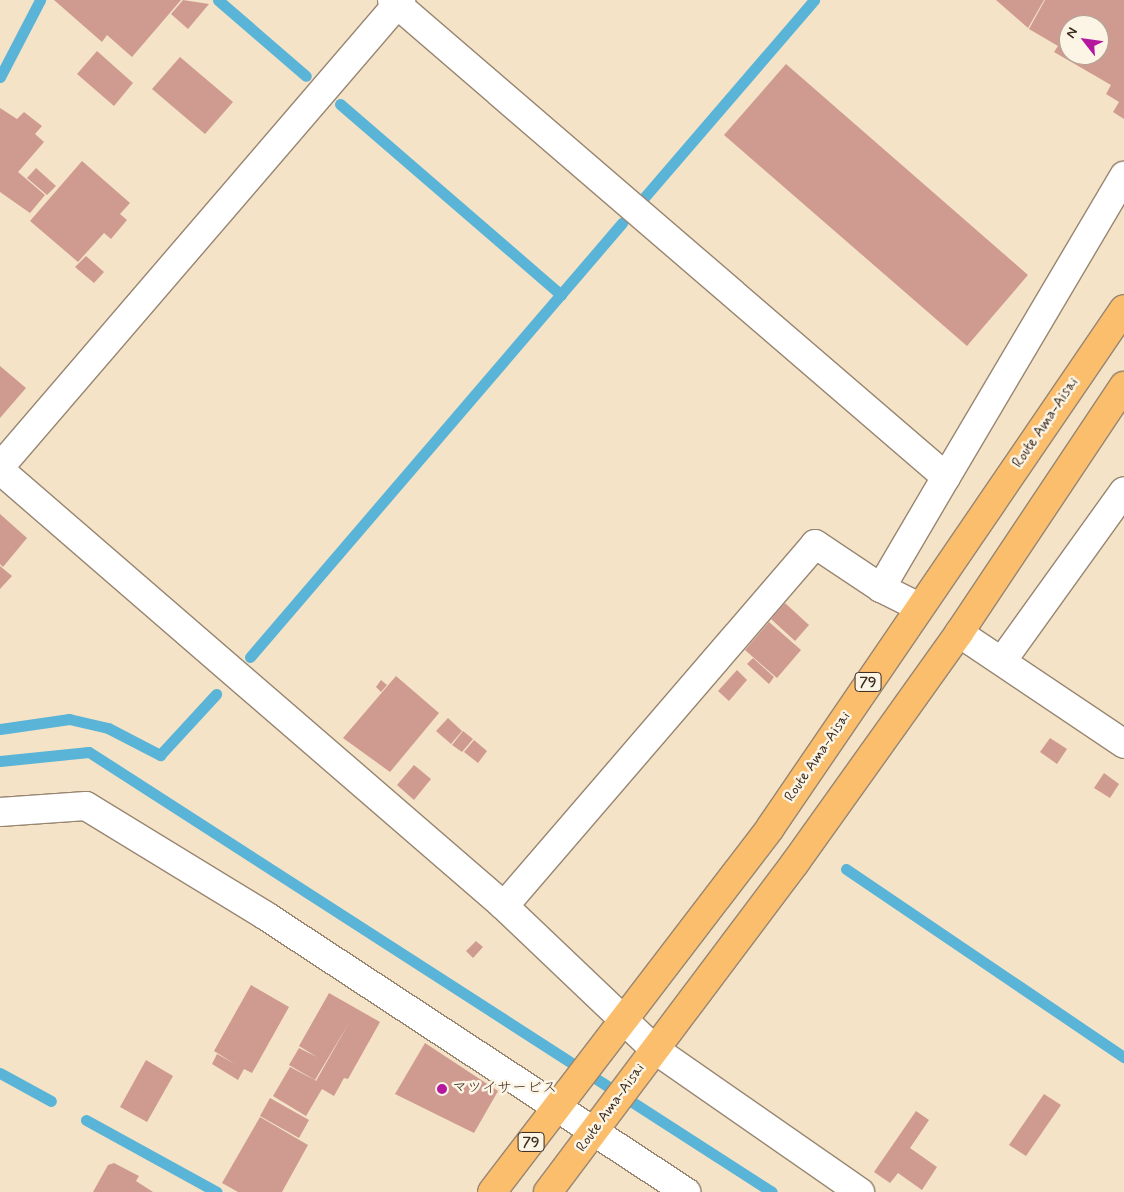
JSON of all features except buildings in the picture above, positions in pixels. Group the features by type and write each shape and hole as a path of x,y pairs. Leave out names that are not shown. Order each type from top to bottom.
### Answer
{"main road":[{"name":"Route Ama-Aisai","path":"492,1192 770,828 1124,309"},
{"name":"Route Ama-Aisai","path":"548,1192 795,864 958,633 1124,386"}],"street":[{"path":"860,1192 654,1049 622,1021 504,906 0,468 397,2 946,477"},
{"path":"880,588 1124,176"},
{"path":"1002,661 1124,491"},
{"path":"504,906 815,544 880,588 919,607"},
{"path":"958,633 1124,744"},
{"path":"0,812 86,806 564,1099 686,1192"}],"waterway":[{"path":"0,77 40,0"},
{"path":"218,0 306,76"},
{"path":"642,200 814,0"},
{"path":"340,104 561,295"},
{"path":"250,657 622,223"},
{"path":"0,729 69,719 108,728 160,755 216,694"},
{"path":"0,761 89,752 772,1192"},
{"path":"846,869 1124,1057"},
{"path":"0,1073 51,1101"},
{"path":"86,1120 217,1192"}],"place":[{"name":"マツイサービス","path":"442,1089"}]}
